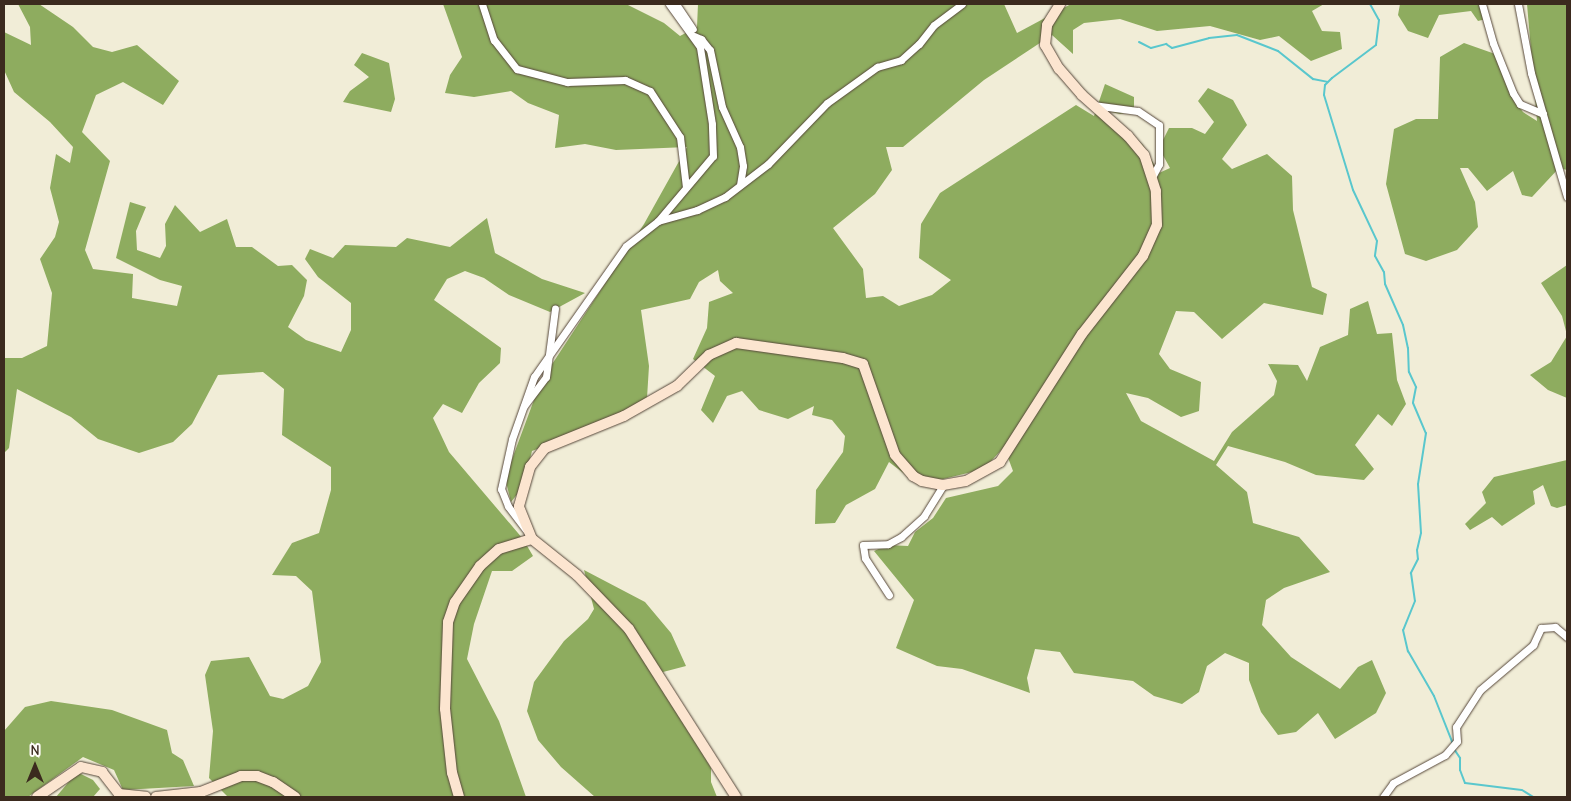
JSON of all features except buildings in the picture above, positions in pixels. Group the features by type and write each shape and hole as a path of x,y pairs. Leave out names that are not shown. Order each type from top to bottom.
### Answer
{"street":[{"path":"482,4 494,40 517,69 567,82 625,80 650,91 680,137 686,187"},
{"path":"669,4 710,50 722,107 738,142 743,166 740,185"},
{"path":"676,4 698,37 703,61 712,156 709,164 686,187 658,221 626,246 534,377 512,439 501,489 508,506 532,538 577,575 629,629 736,797"},
{"path":"658,221 697,210 740,185 768,164 827,103 877,67 900,60 919,44 934,25 962,4"},
{"path":"532,538 520,513 520,499 530,467 545,448 624,416 677,386 708,355 736,342 850,359 863,364 899,461 913,476 943,485 978,477 1000,462 1082,334 1143,256 1157,225 1158,204 1152,177 1137,145 1093,105 1059,69 1045,45 1047,25 1060,4"},
{"path":"1482,4 1493,43 1513,93 1520,104 1543,114"},
{"path":"1518,5 1543,114 1567,197"},
{"path":"1093,105 1138,111 1159,125 1159,164 1152,177"},
{"path":"523,407 546,377 555,309"},
{"path":"889,595 865,558 863,544 888,544 901,537 924,516 943,485"},
{"path":"460,797 452,773 445,709 451,612 480,566 499,549 532,538"},
{"path":"1383,797 1392,783 1439,760 1457,740 1456,727 1480,690 1533,645 1541,628 1555,627 1567,637"},
{"path":"37,797 82,767 102,772 119,794 146,797"},
{"path":"156,797 201,792 242,776 257,776 273,782 295,797"}],"green space":[{"path":"18,4 39,4 73,27 93,47 112,52 137,45 179,81 163,105 123,82 96,95 82,132 110,161 85,250 93,269 133,274 132,298 177,306 182,286 160,280 116,258 130,202 146,207 136,231 137,250 160,258 166,246 165,224 175,205 200,232 227,219 236,247 252,247 278,266 292,265 307,280 304,296 288,327 306,340 341,352 351,330 351,303 318,277 305,259 310,249 333,258 345,245 396,247 407,238 450,247 487,218 495,253 542,279 585,293 550,312 509,295 484,278 465,271 447,279 434,300 501,348 500,363 479,383 462,413 443,404 433,418 449,452 523,539 533,556 512,571 492,571 474,624 467,659 499,721 526,797 228,797 209,778 213,731 205,675 211,661 249,657 270,696 283,699 308,686 321,662 312,591 296,576 272,575 292,543 319,533 331,490 331,467 282,435 284,389 263,372 218,375 192,424 173,442 139,453 98,439 71,417 17,389 9,448 4,453 4,358 22,358 47,346 52,293 40,259 55,237 59,222 50,188 56,154 70,163 73,147 50,122 14,92 4,70 4,32 31,45 30,27"},
{"path":"443,4 626,4 664,23 680,36 697,27 698,4 1004,4 1017,33 1071,4 1324,4 1312,11 1322,31 1340,32 1342,49 1311,61 1279,36 1260,40 1210,26 1157,31 1120,19 1084,23 1073,30 1073,54 1052,35 984,80 903,147 886,147 892,170 875,194 833,228 863,269 866,298 883,296 899,306 932,295 951,280 919,258 921,224 940,193 1076,105 1094,116 1105,84 1134,97 1134,111 1120,114 1107,111 1143,145 1159,173 1170,168 1159,148 1169,128 1192,128 1205,134 1214,122 1198,101 1208,88 1233,100 1247,125 1222,159 1232,169 1267,154 1292,176 1293,210 1312,287 1327,294 1323,315 1264,303 1222,339 1194,312 1176,311 1159,354 1170,369 1201,382 1199,411 1181,417 1148,398 1126,393 1141,421 1214,461 1232,432 1274,395 1277,381 1268,364 1298,365 1307,381 1320,347 1348,335 1350,309 1368,301 1377,334 1392,333 1397,380 1406,404 1392,426 1378,414 1355,445 1374,469 1364,480 1316,475 1285,462 1228,446 1216,465 1247,492 1253,523 1299,537 1330,572 1284,588 1266,600 1262,625 1291,657 1340,689 1358,667 1372,660 1386,693 1376,713 1335,739 1318,713 1296,732 1278,735 1261,712 1249,680 1249,663 1225,653 1207,666 1199,692 1182,704 1154,696 1133,681 1074,673 1060,652 1035,649 1027,678 1030,693 962,669 937,666 896,648 914,600 874,551 888,545 908,546 915,532 933,518 946,498 998,486 1013,471 1004,447 984,469 919,485 889,462 875,489 846,505 835,523 815,524 816,490 843,452 845,436 832,420 812,415 814,406 788,419 759,410 742,391 727,396 713,423 701,410 715,376 693,359 707,328 709,302 733,293 720,281 718,270 699,282 690,299 641,310 649,366 647,398 596,427 532,451 523,487 511,502 505,478 541,381 644,224 687,147 616,150 585,144 555,148 559,115 528,103 511,91 474,97 445,93 450,75 462,57"},
{"path":"1400,4 1481,4 1486,19 1478,21 1471,11 1439,15 1428,38 1408,31 1398,15"},
{"path":"1527,4 1567,4 1567,170 1559,168 1532,197 1522,195 1513,171 1487,191 1468,168 1460,168 1475,202 1478,227 1457,250 1426,261 1405,254 1386,184 1394,129 1416,119 1438,119 1440,57 1464,43 1498,55 1511,96 1523,112 1537,121"},
{"path":"362,53 389,63 395,99 391,112 343,102 350,91 369,77 354,65"},
{"path":"1567,265 1567,335 1562,316 1541,283"},
{"path":"1567,336 1567,398 1548,390 1530,375 1551,362"},
{"path":"1567,460 1567,505 1557,508 1551,506 1543,485 1533,491 1535,504 1502,526 1492,517 1470,530 1465,524 1486,503 1482,492 1494,477"},
{"path":"584,570 645,602 671,633 686,666 663,672 676,706 711,768 711,782 717,797 595,797 561,767 538,740 527,711 534,682 564,641 588,619 594,609"},
{"path":"51,701 112,710 167,730 172,753 183,760 194,786 123,790 114,770 83,757 28,797 4,797 4,731 25,707"},
{"path":"77,772 93,780 100,789 93,797 56,797"}],"waterway":[{"path":"1370,4 1379,20 1376,45 1332,78 1325,85 1324,95 1353,190 1377,241 1375,256 1384,272 1385,284 1403,325 1408,348 1409,372 1416,387 1413,403 1426,433 1418,484 1421,533 1417,550 1418,559 1411,573 1415,601 1403,630 1408,651 1434,696 1453,744"},
{"path":"1139,42 1151,48 1166,44 1172,48 1209,38 1237,35 1278,51 1313,79 1328,82"},
{"path":"1454,749 1460,758 1460,770 1465,783 1522,790 1533,797"}]}
